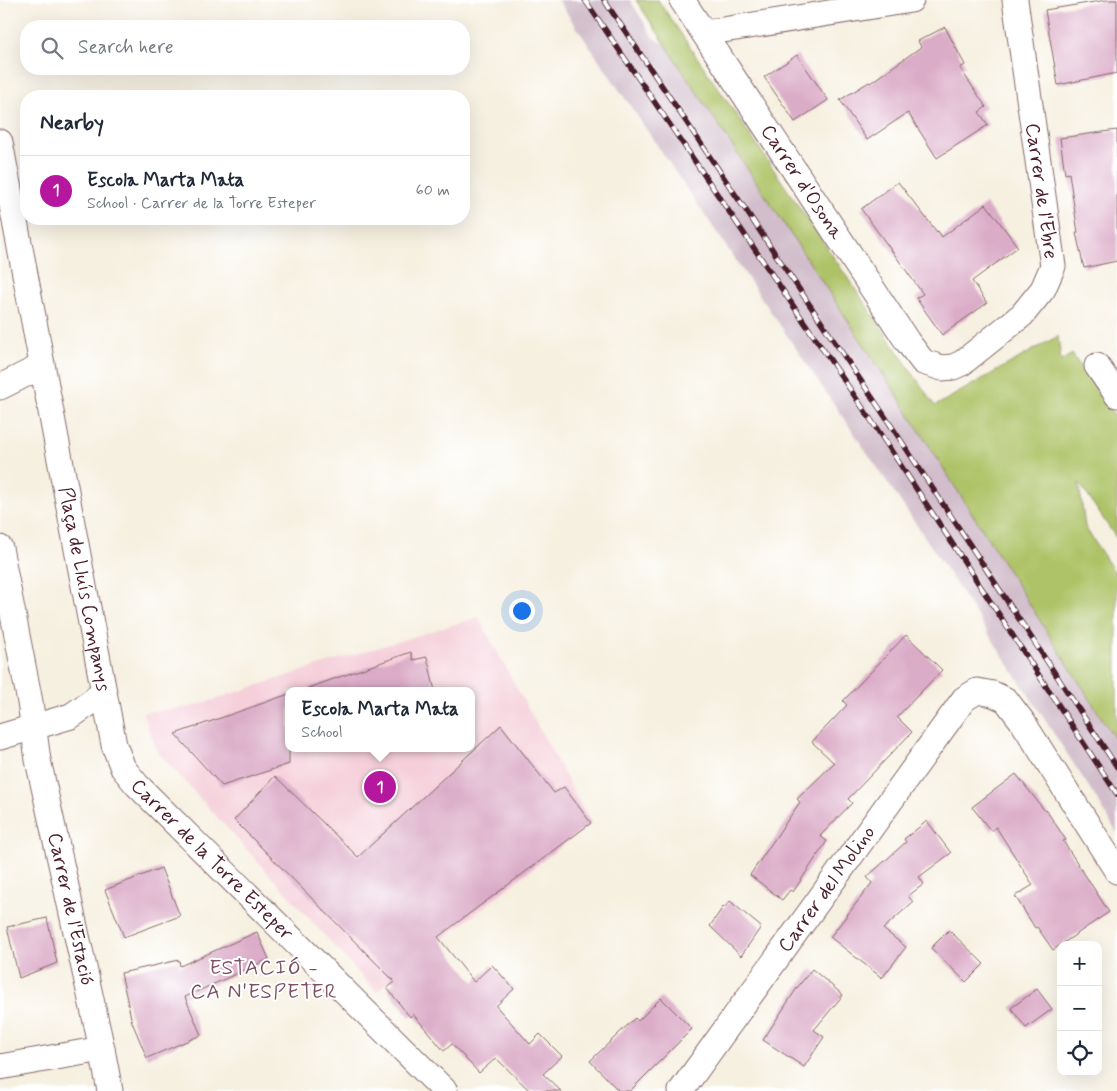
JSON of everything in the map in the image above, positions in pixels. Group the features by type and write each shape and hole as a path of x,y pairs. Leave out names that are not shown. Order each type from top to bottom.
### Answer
{"street":[{"name":"Carrer d'Osona","path":"682,0 923,362"},
{"path":"704,33 911,0"},
{"name":"Carrer de l'Ebre","path":"923,362 942,368 953,367 962,363 1022,315 1043,289 1053,266 1015,0"},
{"path":"0,142 42,366 0,387"},
{"name":"Plaça de Lluís Companys","path":"0,737 71,716 94,700 103,690 42,366"},
{"path":"1097,366 1117,395"},
{"path":"0,548 34,726"},
{"name":"Carrer de la Torre Esteper","path":"103,690 114,746 123,768 137,785 445,1091"},
{"name":"Carrer del Molino","path":"680,1091 964,699 977,691 993,694 1006,700 1022,720 1117,871"},
{"name":"Carrer de l'Estació","path":"34,726 38,760 110,1091"},
{"path":"0,1067 102,1049"}],"shaded area":[{"path":"558,0 630,0 654,39 665,44 895,392 1117,742 1117,833 935,552"},
{"path":"478,617 591,823 376,992 157,751 142,712 191,707"}],"green space":[{"path":"636,0 658,0 935,406 1058,336 1061,361 1072,354 1117,419 1117,539 1079,483 1085,527 1117,576 1117,742 895,392"}],"building":[{"path":"1117,0 1117,73 1058,85 1045,10"},
{"path":"945,27 965,65 960,68 986,107 979,112 988,125 937,158 908,113 867,140 840,100 870,83 921,47 918,41"},
{"path":"797,55 828,100 795,122 764,77"},
{"path":"1117,130 1117,261 1084,268 1076,233 1078,233 1069,173 1065,174 1060,138"},
{"path":"898,182 942,237 986,204 1018,247 972,281 987,303 942,335 916,298 923,294 861,209"},
{"path":"906,635 942,670 897,717 912,732 848,799 852,803 820,836 827,841 793,892 790,890 782,900 750,875 800,802 797,799 834,763 812,742 847,705 843,701"},
{"path":"411,652 413,660 427,657 434,687 311,687"},
{"path":"285,695 285,752 289,752 289,764 222,786 175,734"},
{"path":"501,725 554,793 564,787 591,823 438,937 474,982 492,965 514,989 496,1006 530,1044 540,1034 562,1056 543,1074 561,1091 530,1091 496,1058 479,1073 452,1044 444,1051 413,1014 410,1017 387,988 395,982 234,820 275,776 358,857 472,752 475,752 475,749"},
{"path":"1016,774 1046,810 1066,840 1063,841 1109,912 1066,941 1057,941 1057,947 1053,950 1037,927 1035,928 1015,896 1033,885 996,827 991,831 972,807"},
{"path":"927,821 951,853 919,877 924,884 908,896 913,902 883,929 906,947 882,978 830,937 872,883 867,877 906,842 904,839"},
{"path":"161,868 180,916 124,937 105,890"},
{"path":"730,901 761,927 741,956 710,926 723,907"},
{"path":"47,918 57,963 19,978 7,927"},
{"path":"949,930 984,964 966,982 931,948"},
{"path":"257,932 269,959 185,997 201,1035 147,1058 132,1022 121,973 179,960 180,966"},
{"path":"812,969 843,995 814,1030 824,1037 804,1067 763,1040 797,988"},
{"path":"1037,989 1052,1009 1026,1028 1011,1008"},
{"path":"661,998 692,1029 630,1091 619,1091 590,1061 635,1018 638,1021"}],"railway":[{"path":"585,0 871,420 1117,794"},
{"path":"604,0 882,412 1117,767"}],"place":[{"name":"Escola Marta Mata","path":"380,787"}],"district":[{"name":"ESTACIÓ - CA N'ESPETER","path":"264,980"}]}
